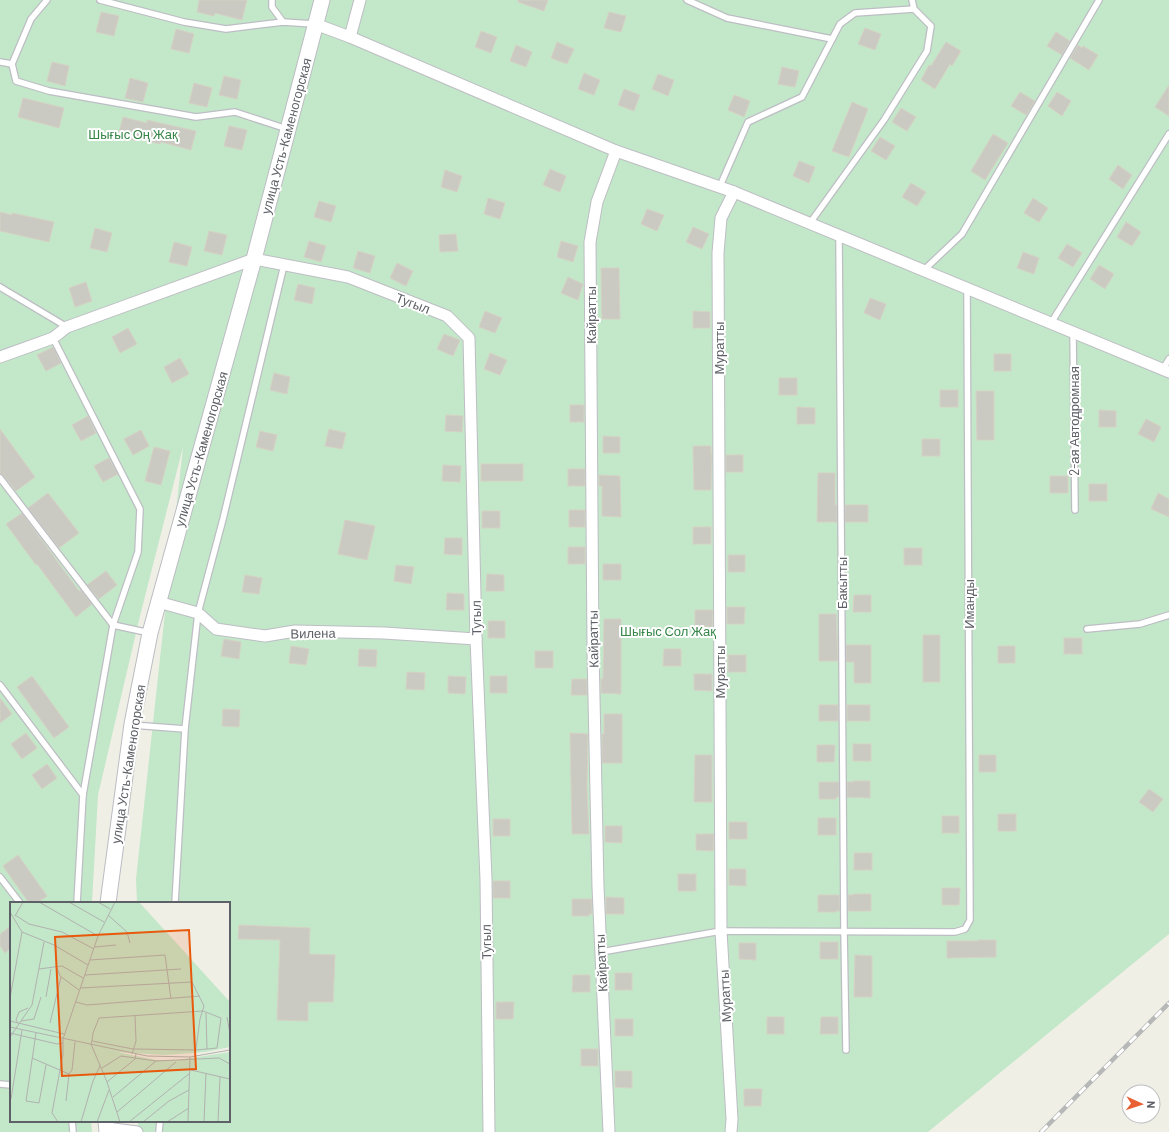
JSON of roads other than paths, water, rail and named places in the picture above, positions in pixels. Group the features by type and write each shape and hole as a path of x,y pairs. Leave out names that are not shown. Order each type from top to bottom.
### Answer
{"street":[{"name":"улица Усть-Каменогорская","path":"108,902 132,724 150,633 254,259 322,0"},
{"path":"350,37 360,0"},
{"path":"315,24 350,37 616,151 720,186 1166,370"},
{"name":"Кайратты","path":"609,1132 600,952 593,658 590,242 597,202 616,151"},
{"name":"Муратты","path":"731,1132 732,1119 721,931 718,253 721,218 734,192"},
{"path":"0,356 53,338 67,327 254,259"},
{"name":"Тугыл","path":"254,259 348,277 446,316 469,338 476,639 486,879 489,1132"},
{"name":"Вилена","path":"158,602 198,613 216,629 265,636 295,631 384,633 476,639"},
{"path":"106,1127 137,1132"}],"lane":[{"path":"47,0 31,19 12,64 16,81 49,92 196,117 235,112 288,129"},
{"path":"100,0 184,22 226,29 283,22 315,24"},
{"path":"272,0 272,7 283,22"},
{"path":"687,0 727,18 832,39"},
{"path":"810,223 884,120 927,51 931,26 914,9 912,0"},
{"path":"924,270 962,234 1099,0"},
{"path":"720,186 748,122 802,97 840,24 855,13 914,9"},
{"path":"0,62 12,64"},
{"path":"1050,323 1169,134"},
{"name":"Бакытты","path":"839,235 844,931"},
{"path":"175,902 185,729 198,613 223,520 284,265"},
{"path":"0,287 67,327"},
{"name":"Иманды","path":"844,931 955,932 965,929 970,920 967,288"},
{"name":"2-ая Автодромная","path":"1073,332 1074,510"},
{"path":"53,338 140,509 138,552 113,625 83,795 77,902"},
{"path":"1166,370 1169,359"},
{"path":"0,478 113,625 150,633"},
{"path":"1087,629 1140,624 1169,615"},
{"path":"0,685 83,795"},
{"path":"132,724 185,729"},
{"path":"0,877 19,902"},
{"path":"600,952 721,931 844,931 846,1050"},
{"path":"0,1084 10,1085"},
{"path":"72,1122 73,1132"},
{"path":"159,1132 160,1122"}],"railway":[{"path":"1041,1132 1169,1003"}],"park label":[{"name":"Шығыс Оң Жақ","path":"133,134"},
{"name":"Шығыс Сол Жақ","path":"668,631"}]}
